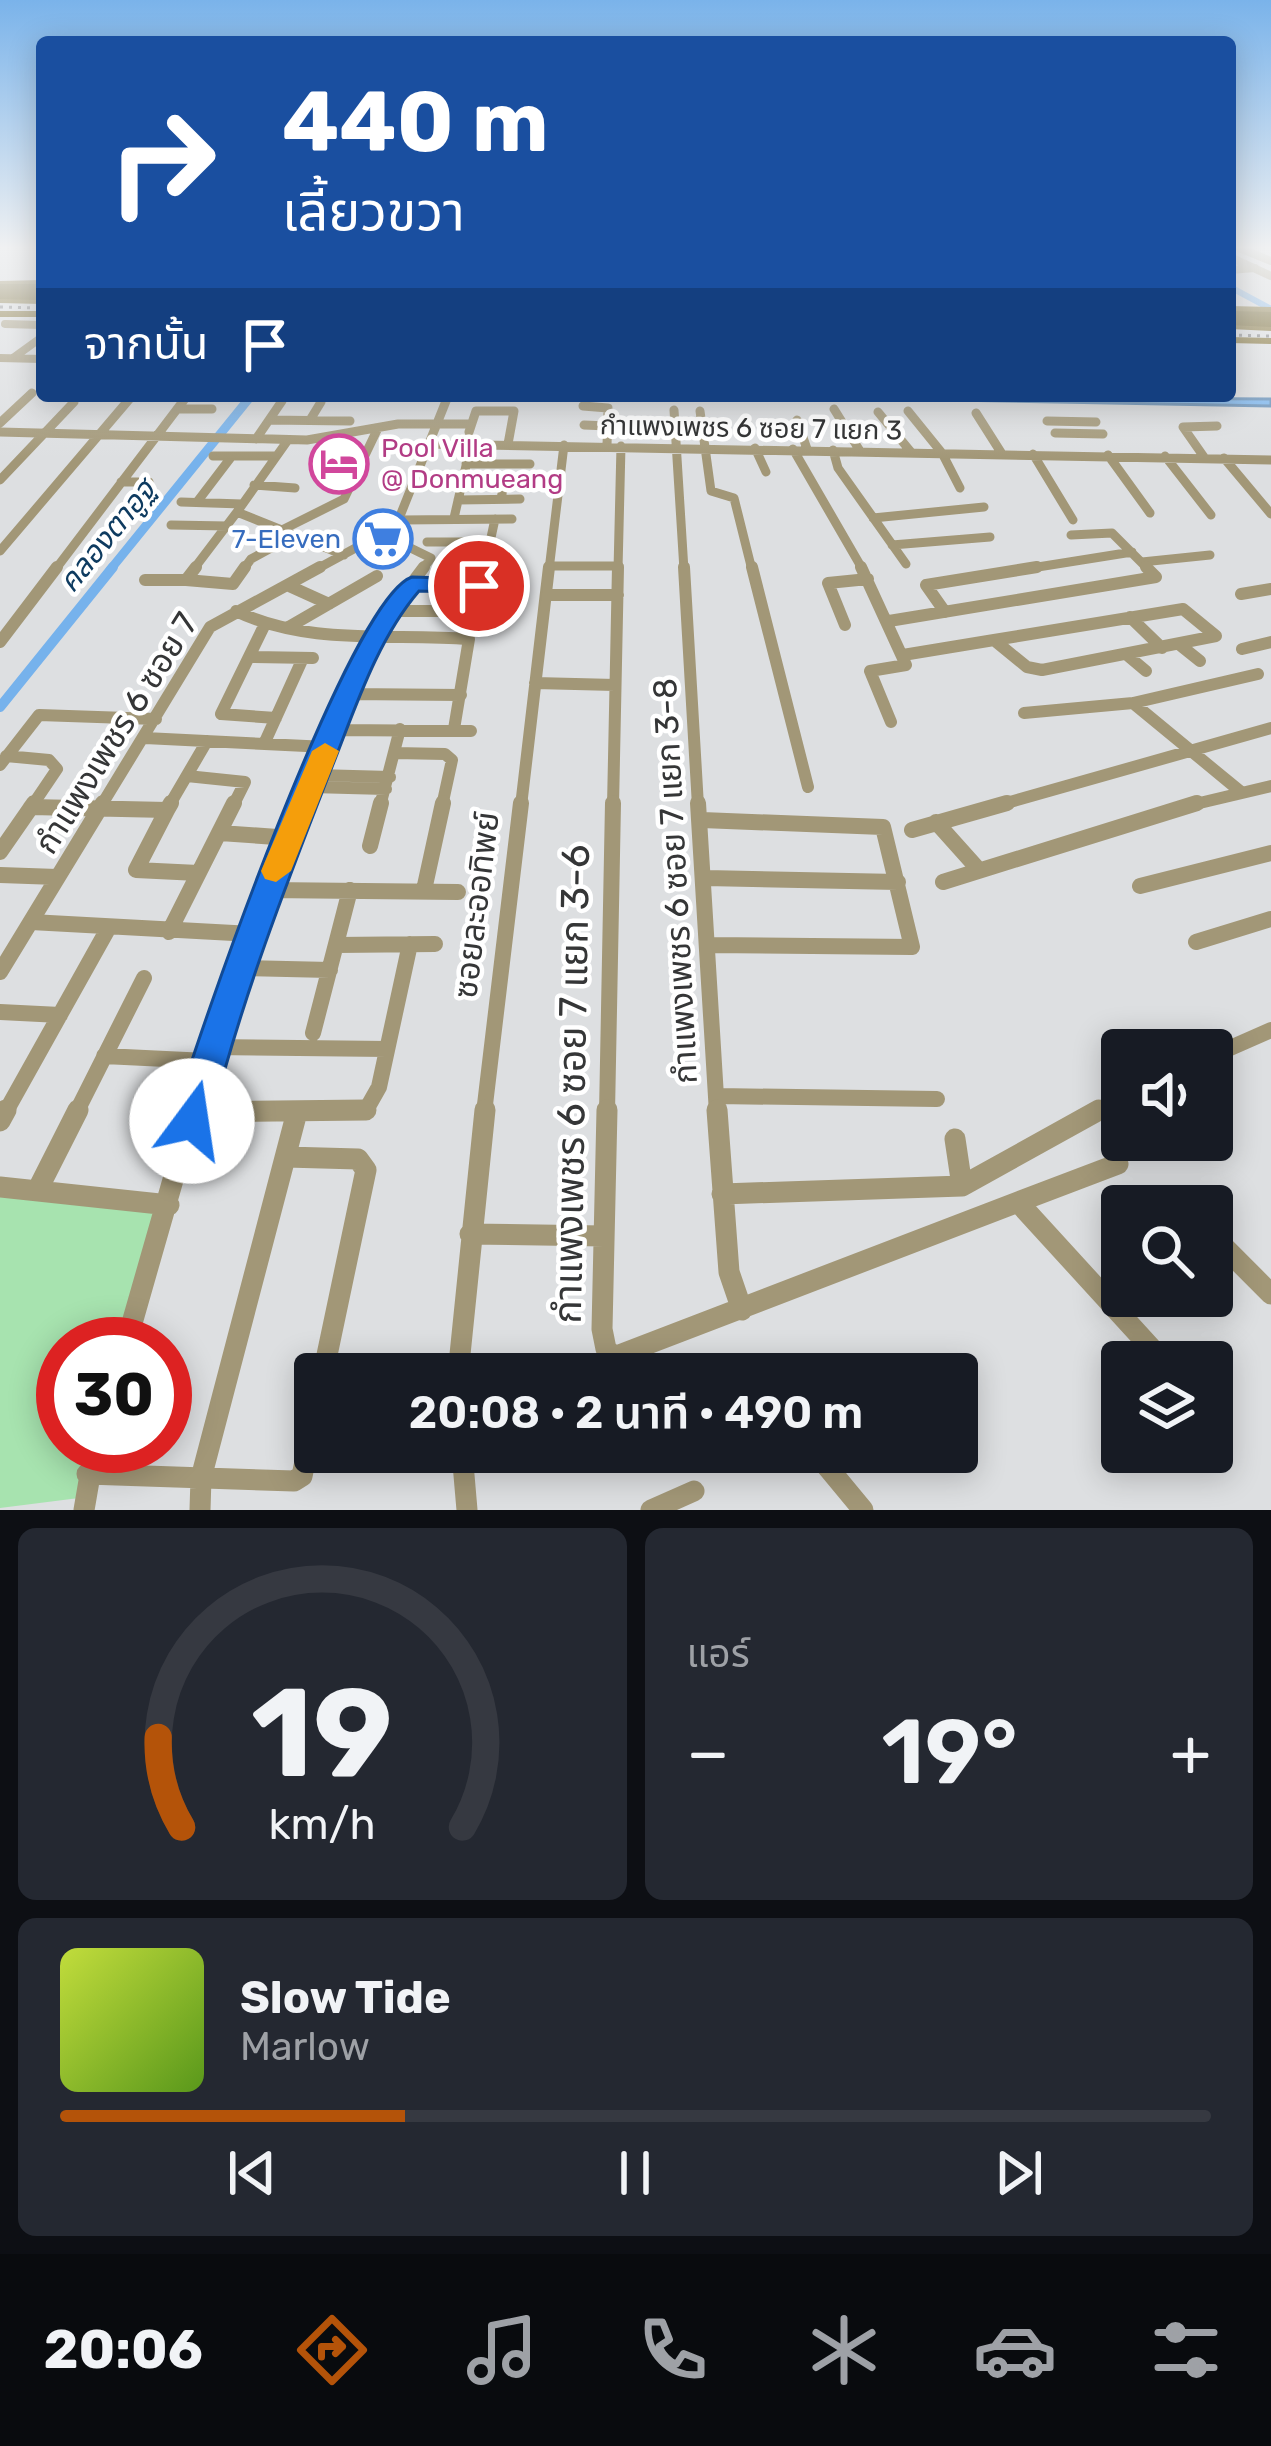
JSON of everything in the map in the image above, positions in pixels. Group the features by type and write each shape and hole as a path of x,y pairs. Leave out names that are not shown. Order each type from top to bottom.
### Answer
{"main road":[{"path":"1236,340 1271,341"}],"street":[{"path":"2,322 36,325"},
{"path":"13,358 36,341"},
{"path":"0,358 36,359"},
{"path":"0,423 32,393"},
{"path":"0,480 74,402"},
{"path":"0,551 127,402"},
{"path":"0,643 179,402"},
{"path":"184,402 212,409"},
{"path":"256,439 281,402"},
{"path":"310,420 321,402"},
{"path":"445,402 400,520 512,519"},
{"path":"342,434 360,404"},
{"path":"583,406 608,407 608,426 584,425"},
{"path":"454,518 476,411 517,408 508,444"},
{"path":"392,425 398,410"},
{"name":"กำแพงเพชร 6 ซอย 7 แยก 3-8","path":"674,410 703,820 722,1193 729,1272 742,1310"},
{"path":"834,410 860,451"},
{"path":"700,411 711,491 734,498 808,787"},
{"path":"908,411 942,453 960,488"},
{"path":"878,412 910,452"},
{"path":"976,413 1002,454"},
{"path":"1047,421 1094,419 1126,480 1150,513"},
{"path":"268,420 350,421"},
{"path":"797,420 800,449 903,655 906,665 870,671 891,722"},
{"path":"0,432 288,440 392,425 471,424"},
{"name":"กำแพงเพชร 6 ซอย 7 แยก 3-6","path":"608,426 614,446 619,566 602,1339 614,1357 1118,1164"},
{"path":"1204,457 1183,427 1217,426"},
{"path":"233,584 253,558 344,499 378,428"},
{"path":"1055,433 1103,434"},
{"path":"329,437 315,467 360,469"},
{"path":"186,580 288,440"},
{"name":"กำแพงเพชร 6 ซอย 7 แยก 3","path":"428,444 1271,460"},
{"name":"ซอยละออทิพย์","path":"460,1353 564,445"},
{"path":"755,448 766,472"},
{"path":"833,450 838,468 906,564"},
{"path":"1034,454 1073,520"},
{"path":"213,455 276,456"},
{"path":"197,502 232,456"},
{"path":"1165,456 1211,515"},
{"path":"1224,458 1271,514"},
{"path":"466,464 530,464"},
{"path":"501,500 505,478"},
{"path":"1104,479 1126,480"},
{"path":"121,482 148,482"},
{"path":"254,485 295,488"},
{"path":"1115,498 1139,497"},
{"path":"458,500 520,500"},
{"path":"181,502 240,508 287,534 344,555"},
{"path":"873,518 984,507"},
{"path":"479,586 494,519"},
{"name":"กำแพงเพชร 6 ซอย 7","path":"0,972 210,627 384,535 400,520"},
{"path":"171,525 228,526"},
{"path":"890,621 1154,578 1112,532 1071,535"},
{"path":"134,1317 209,1054 268,890 348,694 392,610 430,555 384,535"},
{"path":"892,545 990,537"},
{"path":"428,542 490,542"},
{"path":"190,548 212,548"},
{"path":"945,612 926,585 1132,552"},
{"path":"1142,562 1210,555"},
{"path":"550,566 619,566"},
{"path":"287,628 377,576"},
{"path":"845,625 828,583 868,579"},
{"path":"145,580 233,584 264,596"},
{"path":"412,584 507,586"},
{"path":"286,585 329,604"},
{"path":"1241,594 1271,589"},
{"path":"546,595 618,595"},
{"path":"392,610 476,611"},
{"path":"903,655 1130,617 1187,610 1216,634 1180,645 1036,670 994,640"},
{"path":"236,611 264,626 380,637 469,639 454,729"},
{"path":"1130,617 1162,648"},
{"path":"264,626 221,714 276,718"},
{"path":"1242,649 1271,642"},
{"path":"1180,645 1200,661"},
{"path":"1127,655 1146,671"},
{"path":"249,657 308,658 264,744"},
{"path":"1024,713 1133,703 1258,674"},
{"path":"535,683 615,686"},
{"path":"348,694 461,694"},
{"path":"1133,703 1241,792"},
{"path":"3,760 39,715 156,719"},
{"path":"912,830 1271,728"},
{"path":"370,846 400,729"},
{"path":"145,738 264,744 400,729 471,731"},
{"path":"198,873 136,870 207,741"},
{"path":"395,753 445,754 452,760 424,890"},
{"path":"0,852 7,832 31,807 56,763 3,760"},
{"path":"169,932 245,782 188,776"},
{"path":"314,781 388,783"},
{"path":"943,882 1271,785"},
{"path":"31,807 166,810"},
{"path":"703,820 880,826 887,833 912,947 709,945"},
{"path":"936,822 980,870"},
{"path":"220,833 291,838"},
{"path":"1140,886 1271,853"},
{"path":"0,875 57,877"},
{"path":"706,878 898,882"},
{"path":"268,890 458,892"},
{"path":"313,1034 350,890"},
{"path":"1196,942 1271,919"},
{"path":"31,922 252,934"},
{"path":"0,1121 110,927"},
{"path":"193,1112 365,1110 375,1099 410,944"},
{"path":"337,945 435,944"},
{"path":"239,968 330,970"},
{"path":"38,1189 144,978"},
{"path":"0,1012 60,1015"},
{"path":"1233,1047 1271,1030"},
{"path":"104,1056 387,1049"},
{"path":"718,1096 937,1099"},
{"path":"722,1193 962,1186 1101,1108"},
{"path":"200,1510 201,1478 297,1112"},
{"path":"956,1139 962,1186"},
{"path":"286,1157 358,1159 366,1170 327,1353"},
{"path":"0,1187 169,1204"},
{"path":"1018,1202 1145,1341"},
{"path":"470,1234 604,1236"},
{"path":"1233,1255 1271,1294"},
{"path":"84,1510 87,1474 299,1479 300,1473"},
{"path":"464,1473 467,1510"},
{"path":"834,1473 863,1510"},
{"path":"651,1510 694,1491"}],"green space":[{"path":"0,1197 160,1202 128,1317 36,1317 36,1473 86,1473 79,1498 0,1508"}],"water":[{"path":"1271,399 1271,406 1058,402"}],"waterway":[{"name":"คลองตาอูฐ","path":"110,570 246,402"},
{"name":"คลองตาอูฐ","path":"0,707 113,567"}],"railway":[{"path":"1236,335 1271,336"}],"slow traffic":[{"path":"276,871 325,751"}],"place":[{"name":"Pool Villa @ Donmueang","path":"339,464"},
{"name":"7-Eleven","path":"383,539"}],"route":[{"path":"192,1121 214,1036 355,679 396,603 412,584 479,586"}]}
